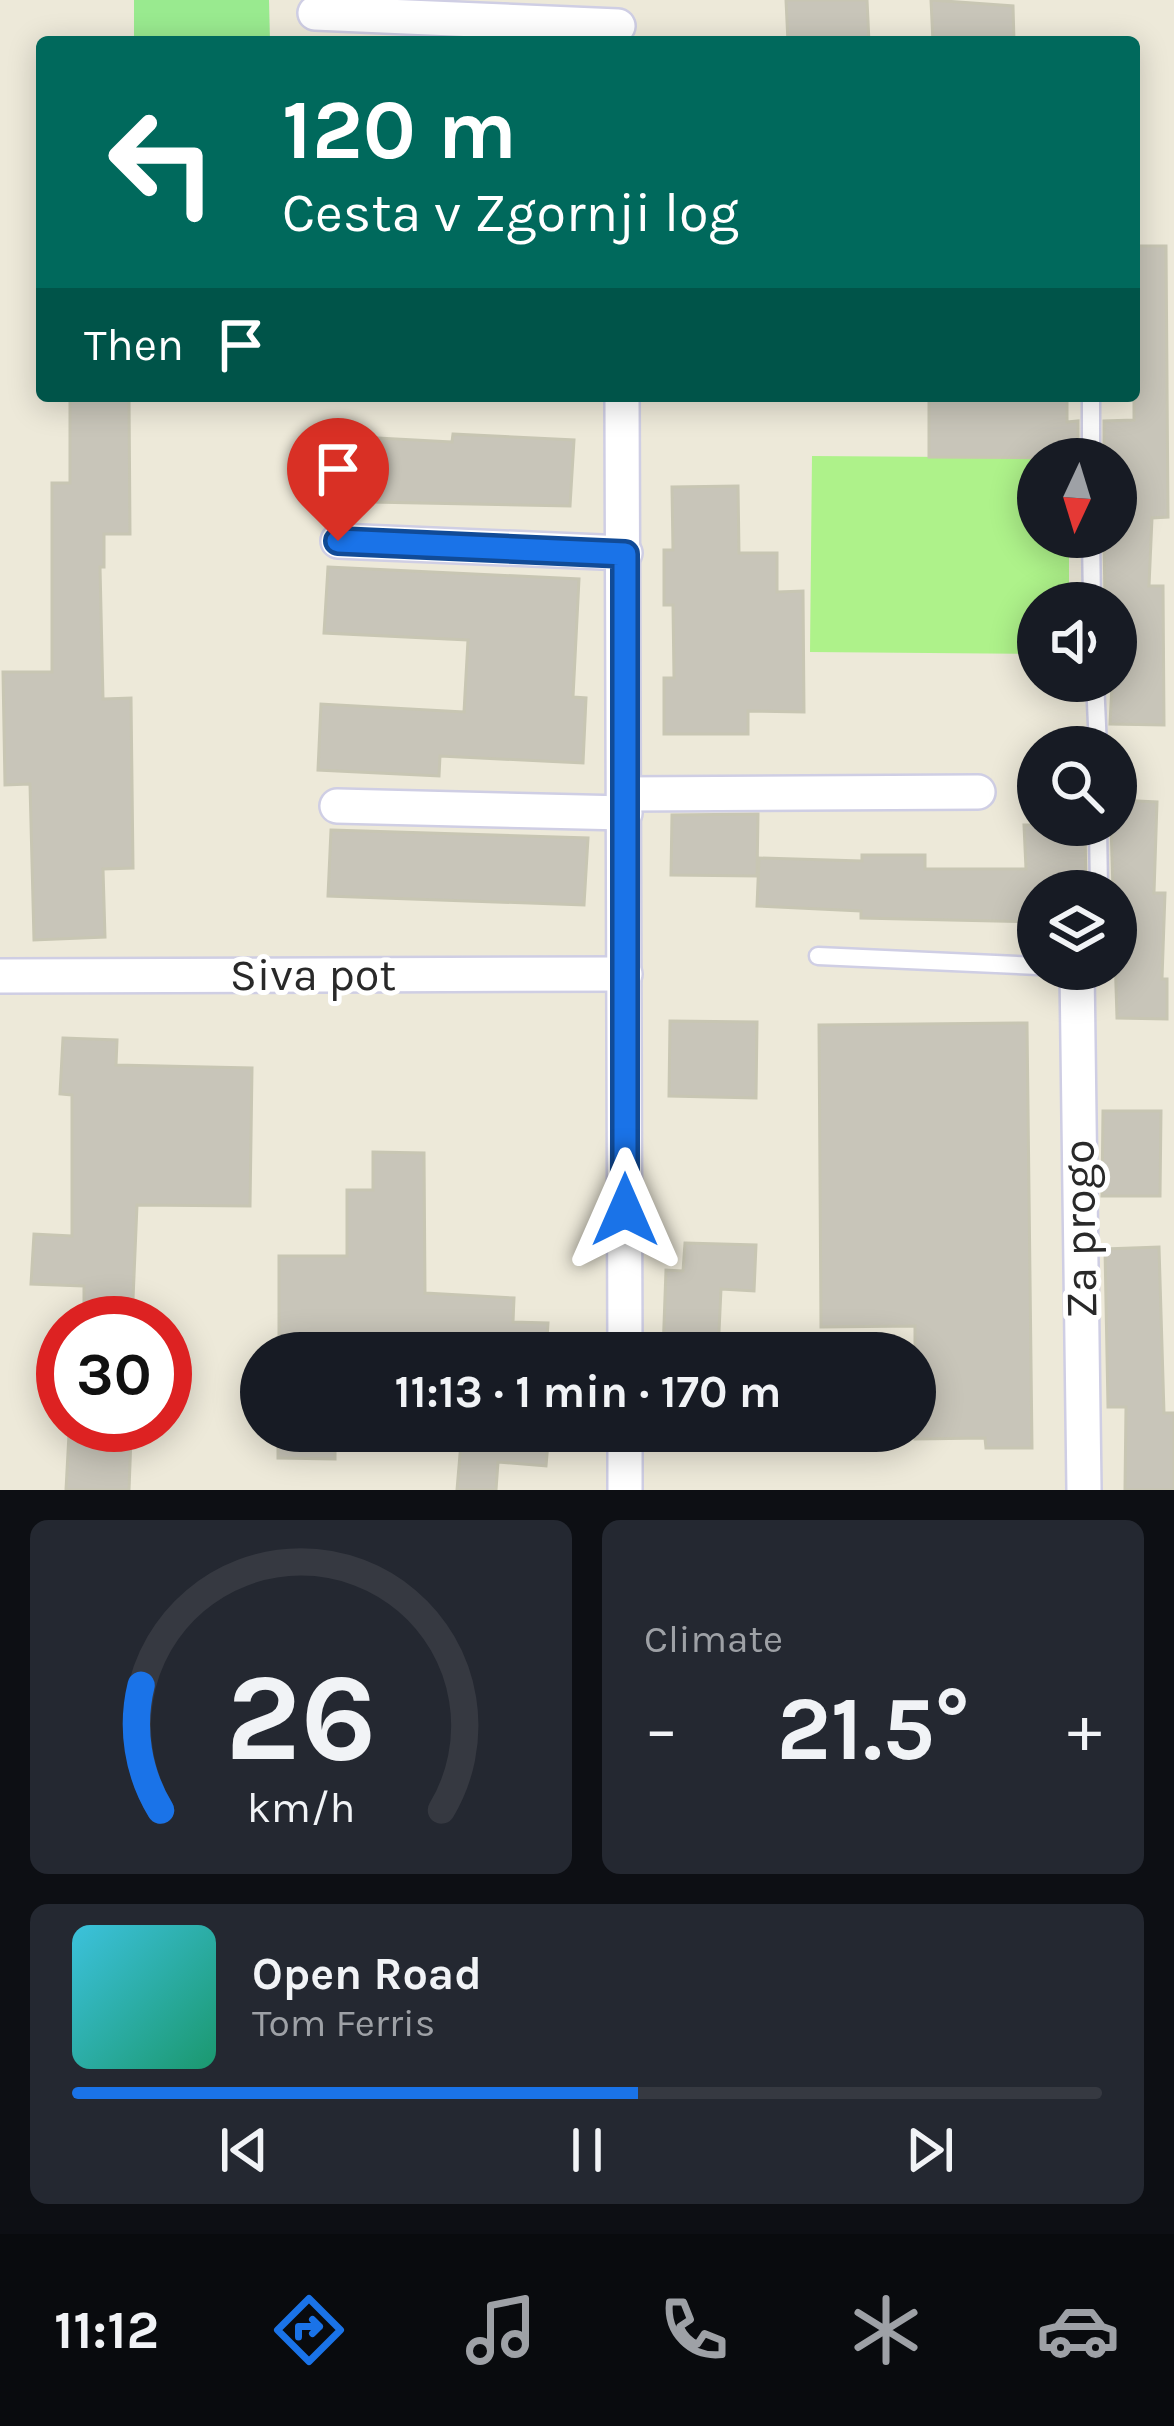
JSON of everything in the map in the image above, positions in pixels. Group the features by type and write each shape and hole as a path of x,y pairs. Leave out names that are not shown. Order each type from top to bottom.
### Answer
{"street":[{"path":"315,14 618,23"},
{"path":"622,402 625,1332"},
{"path":"338,541 625,554"},
{"path":"337,806 979,792"},
{"name":"Siva pot","path":"0,976 625,974"},
{"name":"Za progo","path":"1077,990 1084,1490"},
{"path":"625,1452 625,1490"}],"lane":[{"path":"1091,402 1091,438"},
{"path":"818,956 1017,965"}],"green space":[{"path":"134,0 269,0 270,36 134,36"},
{"path":"812,456 1017,458 1017,558 1069,558 1069,582 1017,582 1017,654 810,652"}],"building":[{"path":"786,0 867,0 869,36 788,36"},
{"path":"931,0 1013,6 1014,36 933,36"},
{"path":"1140,246 1166,246 1168,517 1152,518 1149,586 1163,586 1164,725 1110,724 1111,702 1137,702 1137,582 1105,582 1104,558 1137,558 1137,438 1104,438 1104,421 1134,420 1134,402 1140,402"},
{"path":"70,402 129,402 130,534 104,534 104,567 100,567 103,699 131,698 133,868 103,869 105,937 34,940 30,784 5,785 3,672 52,672 52,483 70,483"},
{"path":"929,402 1067,402 1067,422 1078,421 1078,438 1017,438 1017,458 929,457"},
{"path":"453,434 574,440 570,506 320,501 323,435 452,442"},
{"path":"738,486 739,553 777,553 777,592 803,591 804,712 748,711 748,734 664,734 664,678 674,678 673,605 664,605 664,550 673,550 672,487"},
{"path":"328,567 579,579 573,697 586,698 583,763 440,756 439,776 318,770 321,704 464,712 468,640 324,633"},
{"path":"1137,801 1157,802 1154,893 1165,893 1162,979 1167,979 1167,1019 1117,1018 1116,990 1137,990 1137,870 1112,870 1112,846 1137,846"},
{"path":"758,814 757,876 671,875 672,815"},
{"path":"331,830 588,838 584,905 328,896"},
{"path":"1025,846 1085,846 1086,870 1017,870 1017,922 861,918 861,911 757,906 759,858 862,861 862,855 925,855 925,869 1026,869"},
{"path":"670,1021 757,1022 756,1098 669,1096"},
{"path":"1027,1023 1032,1448 986,1448 985,1438 936,1439 936,1332 915,1332 915,1326 821,1327 819,1025"},
{"path":"63,1038 117,1040 116,1065 252,1068 250,1206 137,1205 133,1296 84,1296 84,1286 31,1284 34,1234 72,1236 72,1095 60,1094"},
{"path":"1103,1111 1161,1111 1160,1196 1102,1196"},
{"path":"373,1152 424,1153 425,1293 514,1298 513,1322 548,1323 547,1332 279,1332 279,1256 347,1256 347,1190 373,1190"},
{"path":"685,1243 756,1245 754,1291 721,1289 719,1332 664,1332 666,1270 683,1271"},
{"path":"1159,1247 1164,1413 1174,1413 1174,1490 1125,1490 1126,1407 1108,1407 1105,1249"},
{"path":"68,1452 130,1452 129,1490 66,1490"},
{"path":"278,1452 335,1452 335,1459 278,1458"},
{"path":"460,1452 547,1452 546,1466 498,1462 496,1490 457,1490"}],"route":[{"path":"338,541 625,554 625,1210"}]}
